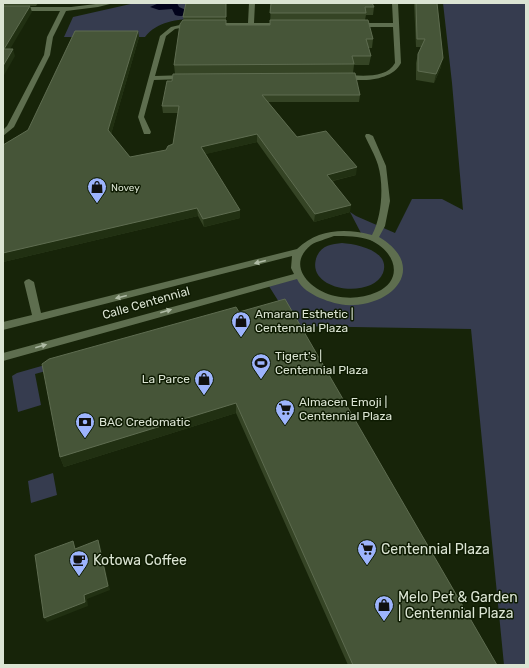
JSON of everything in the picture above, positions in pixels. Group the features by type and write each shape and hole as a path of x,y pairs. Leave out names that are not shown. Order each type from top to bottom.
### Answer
{"street":[{"path":"3,9 93,7 111,3"},
{"path":"251,24 252,3"},
{"path":"339,77 370,77 392,73 397,68 395,3"},
{"path":"3,134 10,127 47,54 50,37 64,8"},
{"path":"206,25 289,24"},
{"path":"147,132 141,117 163,36 169,29 184,25 199,25"},
{"path":"350,25 396,25"},
{"path":"151,78 190,78"},
{"path":"369,136 382,166 386,201 381,226 374,238"},
{"path":"333,233 362,235 374,238 391,251 398,262 399,274 394,285 383,294 367,300 349,302 331,299 315,292 303,283 297,276 295,260 298,252 311,240 333,233"},
{"name":"Calle Centennial","path":"3,326 298,252"},
{"name":"Calle Centennial","path":"3,357 297,276"},
{"path":"29,282 37,318"}],"shaded area":[{"path":"135,3 226,3 226,20 194,19 172,21 162,24 145,37 64,37 73,17"},
{"path":"159,3 177,3 179,7 186,10 186,14 178,16 175,15 172,9 159,10 150,7"},
{"path":"443,3 526,3 526,665 504,665 471,329 294,326 267,283 297,276 315,292 349,302 383,294 399,274 391,251 362,235 350,212 395,233 412,199 442,199 463,210 452,83"},
{"path":"342,243 364,247 377,254 382,259 384,265 383,273 376,281 366,287 354,289 341,288 329,284 320,277 315,268 319,252 324,247"},
{"path":"52,363 53,369 35,374 41,405 18,412 12,376 17,373"},
{"path":"53,473 57,495 31,503 28,481"}],"building":[{"path":"186,3 226,3 226,17 183,17"},
{"path":"271,3 372,3 374,7 365,7 366,13 270,13"},
{"path":"416,3 437,3 443,58 436,74 418,71 418,54 425,39 417,39"},
{"path":"3,6 30,6 4,49 13,49 3,66"},
{"path":"183,20 226,20 226,25 270,25 270,20 368,20 373,39 366,39 371,56 352,56 354,64 174,65 180,24"},
{"path":"75,31 138,31 108,130 130,157 166,150 168,146 173,144 179,106 162,106 167,81 172,81 173,74 355,73 360,95 262,95 297,137 326,131 357,167 327,175 351,205 315,214 257,134 201,147 240,210 203,219 197,208 3,253 3,145 28,130"},
{"name":"Centennial Plaza","path":"285,299 497,665 353,665 236,403 60,457 42,364 49,359 236,307 239,312"},
{"name":"Kotowa Coffee","path":"98,540 108,586 84,595 85,602 44,618 35,555 73,541 75,549"}],"place":[{"name":"Novey","path":"97,204"},
{"name":"Amaran Esthetic | Centennial Plaza","path":"241,338"},
{"name":"Tigert's | Centennial Plaza","path":"261,380"},
{"name":"La Parce","path":"204,396"},
{"name":"Almacen Emoji | Centennial Plaza","path":"285,426"},
{"name":"BAC Credomatic","path":"85,439"},
{"name":"Centennial Plaza","path":"367,566"},
{"name":"Kotowa Coffee","path":"79,577"},
{"name":"Melo Pet & Garden | Centennial Plaza","path":"384,622"}]}
